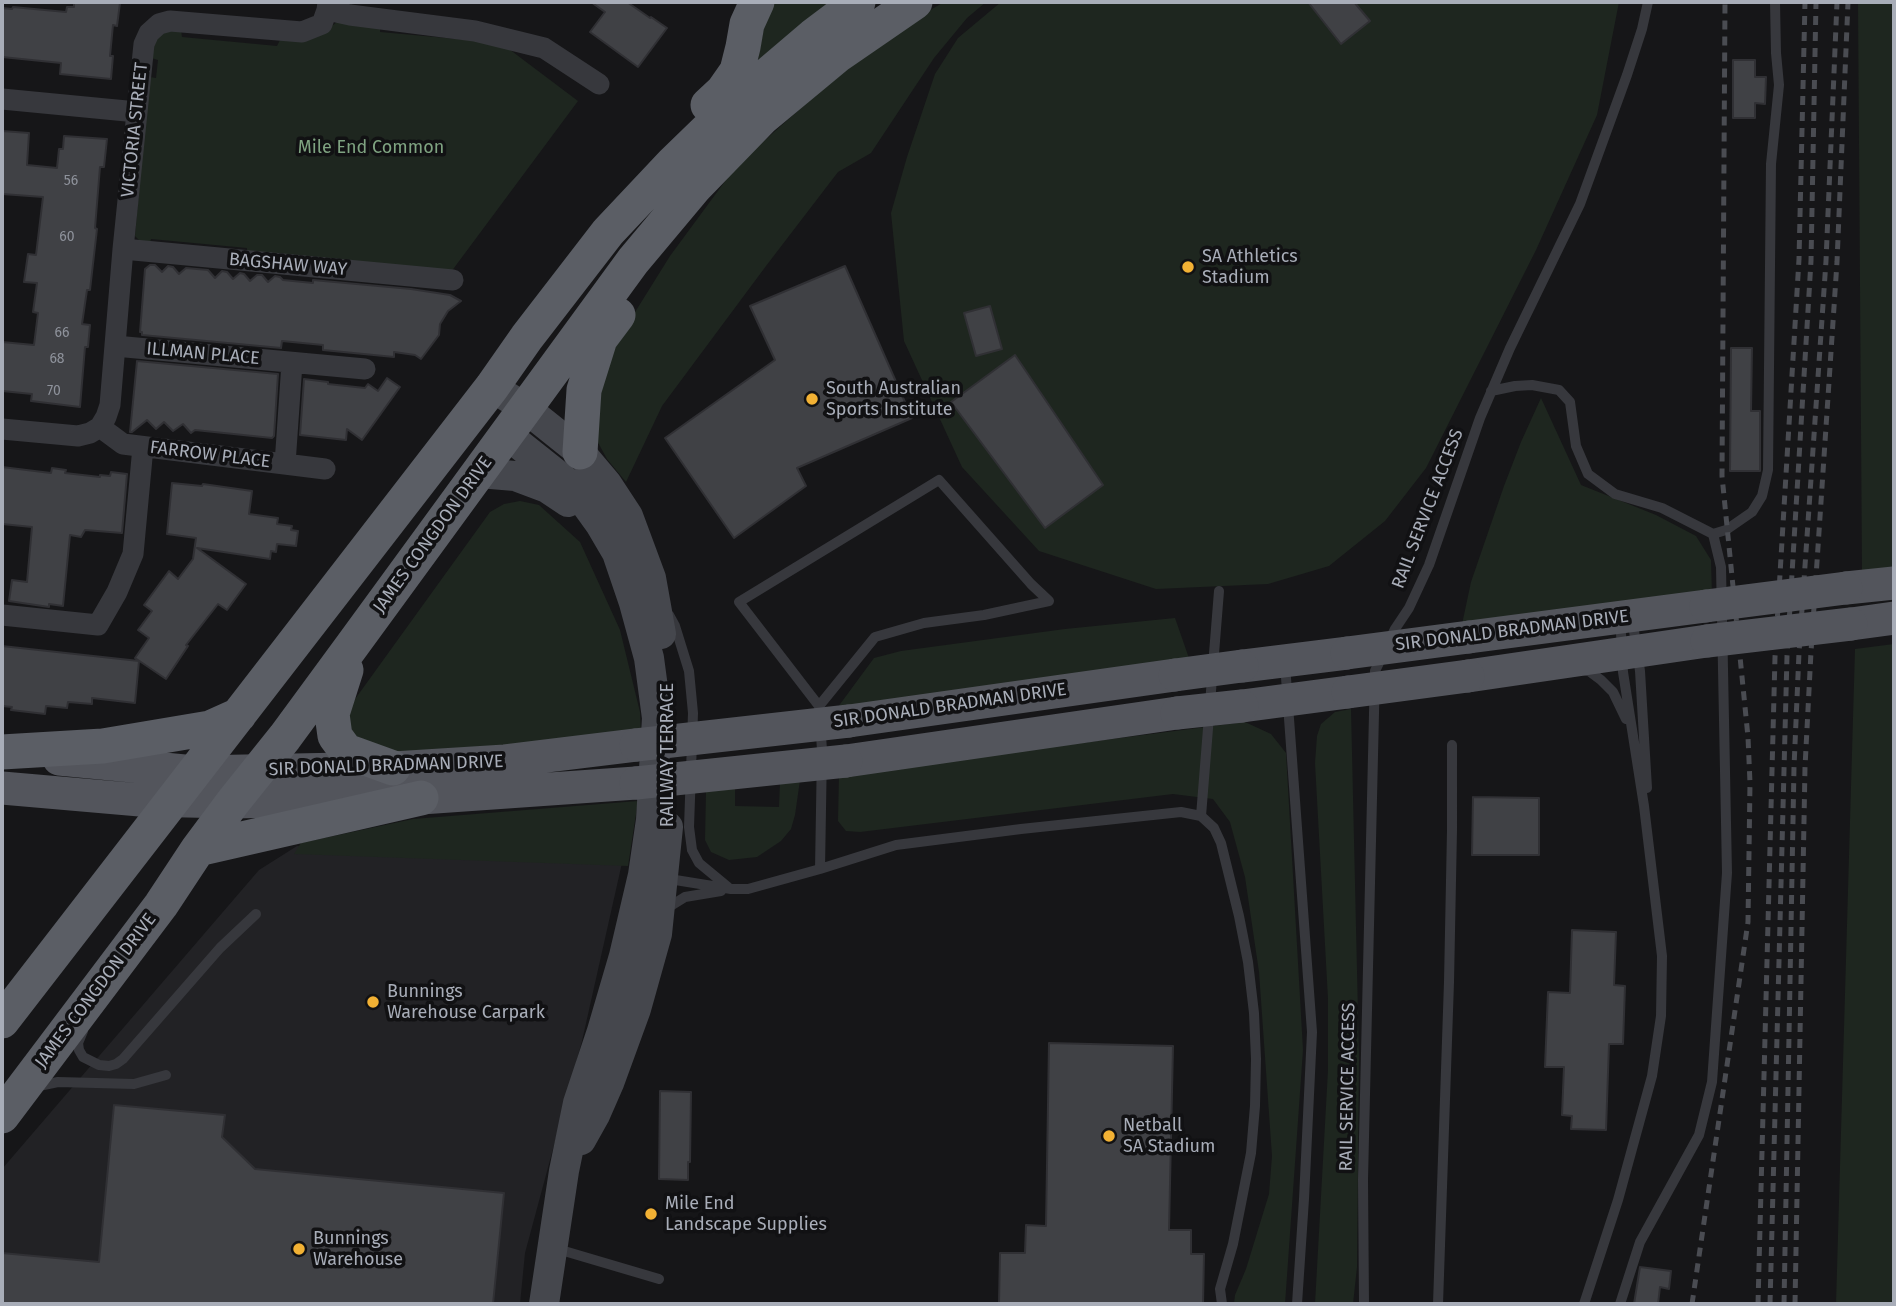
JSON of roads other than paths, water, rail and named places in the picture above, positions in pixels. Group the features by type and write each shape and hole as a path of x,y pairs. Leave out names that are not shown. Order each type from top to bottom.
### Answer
{"highway":[{"path":"633,206 649,162 723,91 731,80 740,61 747,24 757,2"},
{"path":"2,1021 484,397 608,232 673,163 739,99 858,2"},
{"name":"JAMES CONGDON DRIVE","path":"12,1102 161,905 198,849 285,737 633,261 695,187 762,118 838,55 915,2"},
{"path":"580,453 584,390 600,340 659,258 672,215"},
{"path":"484,397 515,421"},
{"path":"354,643 332,714 335,736 346,751 393,768"},
{"path":"2,753 103,746 210,728 239,715"},
{"path":"198,849 421,798"}],"main road":[{"name":"RAILWAY TERRACE","path":"515,421 580,453 607,484 628,516 651,578 667,664 671,718 669,822 654,877 624,956 578,1103 551,1247 544,1304"},
{"name":"RAILWAY TERRACE","path":"515,421 574,488 617,553 649,658 657,718 651,820 654,877 660,913 657,934 636,1009 609,1083 595,1115 564,1171"},
{"path":"479,473 515,476 547,488 600,524"},
{"name":"SIR DONALD BRADMAN DRIVE","path":"2,753 195,772 393,768 505,761 849,721 1242,666 1894,583"},
{"name":"SIR DONALD BRADMAN DRIVE","path":"2,788 172,801 233,802 421,798 636,783 846,761 1177,713 1894,618"}],"street":[{"path":"327,6 350,15 475,31 544,48 599,84"},
{"name":"VICTORIA STREET","path":"100,427 110,405 144,44 149,33 159,24 170,21 302,32 322,24 327,6"},
{"path":"2,99 137,112"},
{"name":"BAGSHAW WAY","path":"123,249 453,280"},
{"name":"ILLMAN PLACE","path":"115,346 365,369"},
{"path":"285,464 292,363"},
{"path":"2,429 78,436 100,427"},
{"name":"FARROW PLACE","path":"100,427 123,444 325,469"},
{"path":"2,615 98,625 117,592 133,554 143,447"}],"lane":[{"name":"RAIL SERVICE ACCESS","path":"1364,1304 1363,1180 1375,671 1429,565 1480,418 1510,348 1580,204 1642,30 1648,2"},
{"path":"1492,391 1532,385 1559,390 1570,402 1576,446 1588,474 1615,494 1662,508 1713,534 1726,530 1752,512 1762,496 1768,470 1771,164 1779,85 1775,2"},
{"path":"819,706 875,637 924,623 984,615 1049,601 939,481 739,602 819,706 822,750 820,869"},
{"path":"1619,1304 1640,1242 1699,1135 1713,1071 1727,873 1721,567 1713,534"},
{"path":"651,578 675,626 689,671 693,713 689,827 692,850 699,863 730,889"},
{"path":"1201,816 1219,591"},
{"path":"1626,617 1621,633 1643,704 1647,832"},
{"path":"1584,1304 1618,1200 1649,1088 1659,1028 1662,956 1633,737 1629,653 1634,631 1626,617"},
{"path":"1285,661 1312,1032 1297,1304"},
{"path":"1558,663 1589,671 1613,692 1633,737"},
{"path":"1438,1304 1449,982 1452,745"},
{"path":"654,877 730,889 748,889 897,845 1181,812 1201,816 1214,828 1221,843 1239,916 1248,962 1256,1059 1251,1153 1236,1233 1220,1289 1222,1304"},
{"path":"660,913 685,897 730,889"},
{"path":"149,942 161,905"},
{"path":"88,1023 78,1043 83,1057 99,1065 116,1064 220,948 256,914"},
{"path":"12,1102 58,1082 134,1084 166,1075"},
{"path":"551,1247 659,1279"}],"railway":[{"path":"1692,1304 1748,922 1748,737 1722,476 1725,2"},
{"path":"1758,1304 1775,657 1799,259 1805,2"},
{"path":"1770,1304 1787,656 1811,261 1816,2"},
{"path":"1784,1304 1794,767 1799,653 1826,261 1837,2"},
{"path":"1795,1304 1805,767 1837,262 1848,2"}],"place":[{"name":"SA Athletics Stadium","path":"1188,267"},
{"name":"South Australian Sports Institute","path":"812,399"},
{"name":"Bunnings Warehouse Carpark","path":"373,1002"},
{"name":"Netball SA Stadium","path":"1109,1136"},
{"name":"Mile End Landscape Supplies","path":"651,1214"},
{"name":"Bunnings Warehouse","path":"299,1249"}],"park label":[{"name":"Mile End Common","path":"371,148"}]}
